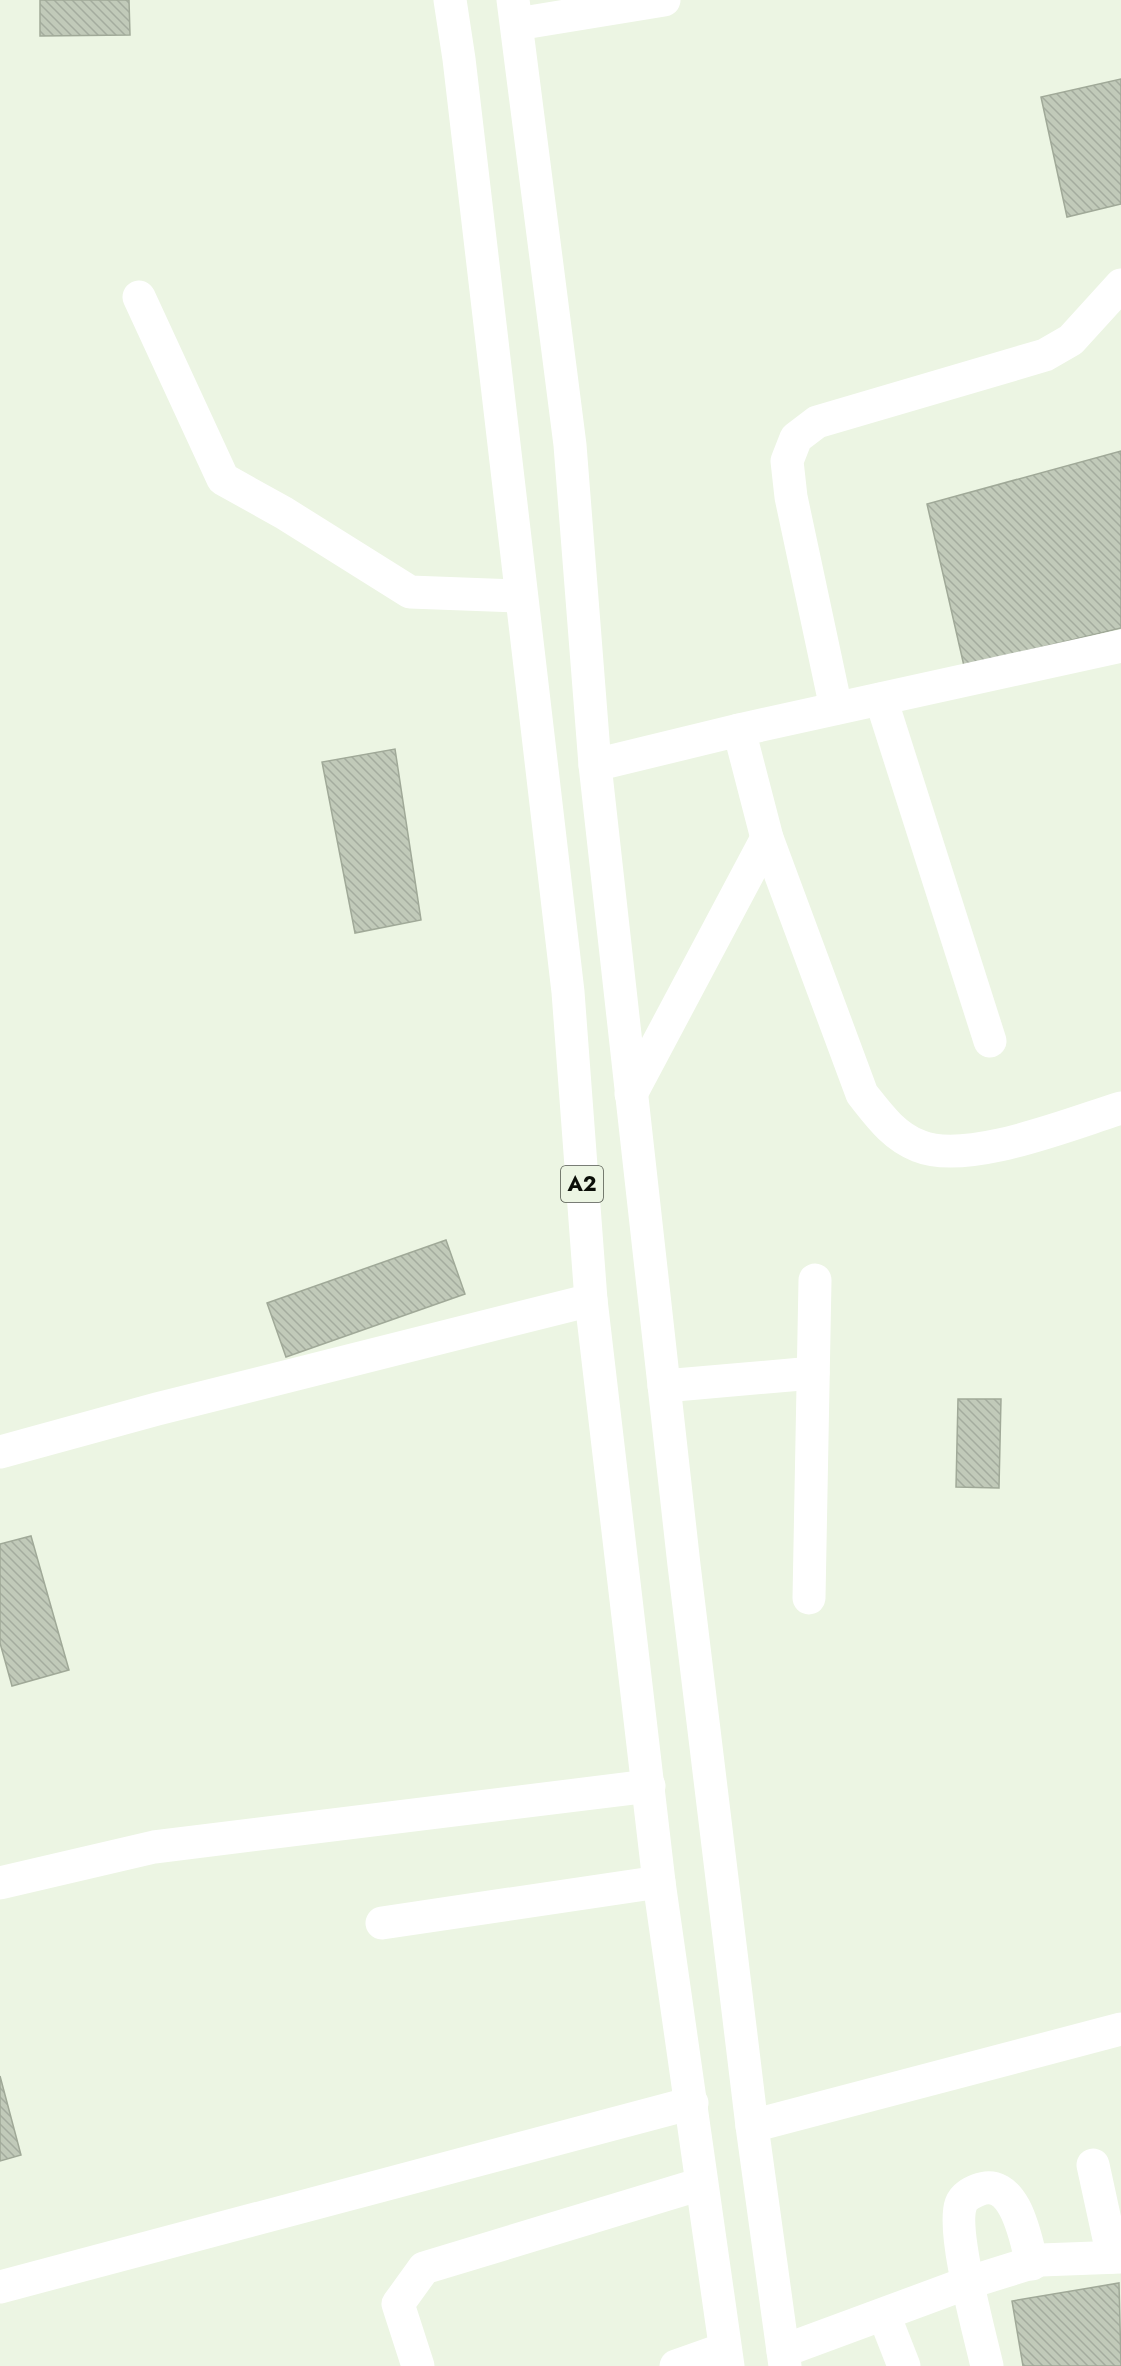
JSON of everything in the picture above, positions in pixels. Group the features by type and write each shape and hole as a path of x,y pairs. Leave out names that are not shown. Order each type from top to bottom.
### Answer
{"main road":[{"name":"A2","path":"450,0 459,58 568,992 591,1300 659,1882 692,2103 701,2184 726,2357"},
{"path":"664,0 515,12 570,445 595,765 664,1386 752,2126 784,2359 884,2314 967,2283 1032,2264 1083,2257 1117,2257 1093,2165"},
{"path":"836,708 791,497 787,461 796,438 817,422 1045,355 1071,340 1121,285"},
{"path":"139,297 223,479 410,592 520,596"},
{"path":"595,765 836,708 1121,646"},
{"path":"881,699 990,1041"},
{"path":"739,730 768,838 862,1094 888,1127 919,1147 951,1152 994,1147 1121,1108"},
{"path":"631,1094 768,838"},
{"path":"809,1598 815,1280"},
{"path":"0,1452 157,1409 591,1300"},
{"path":"664,1386 813,1373"},
{"path":"0,1884 154,1847 649,1786"},
{"path":"382,1923 659,1882"},
{"path":"752,2126 1121,2029"},
{"path":"0,2287 692,2103"},
{"path":"418,2366 398,2304 424,2268 701,2184"},
{"path":"987,2366 967,2283 960,2222 961,2204 969,2193 987,2186 998,2188 1020,2216 1032,2264"},
{"path":"884,2314 904,2366"},
{"path":"676,2366 726,2357"}],"building":[{"path":"40,0 129,0 130,35 40,36"},
{"path":"1121,79 1121,204 1067,217 1041,97"},
{"path":"1121,451 1121,628 964,666 927,504"},
{"path":"395,749 421,920 355,933 322,762"},
{"path":"446,1240 465,1294 286,1357 267,1303"},
{"path":"958,1399 1001,1399 999,1488 956,1487"},
{"path":"31,1536 69,1670 12,1686 0,1643 0,1544"},
{"path":"0,2076 21,2155 0,2161"},
{"path":"1119,2283 1121,2366 1023,2366 1012,2301"}]}
